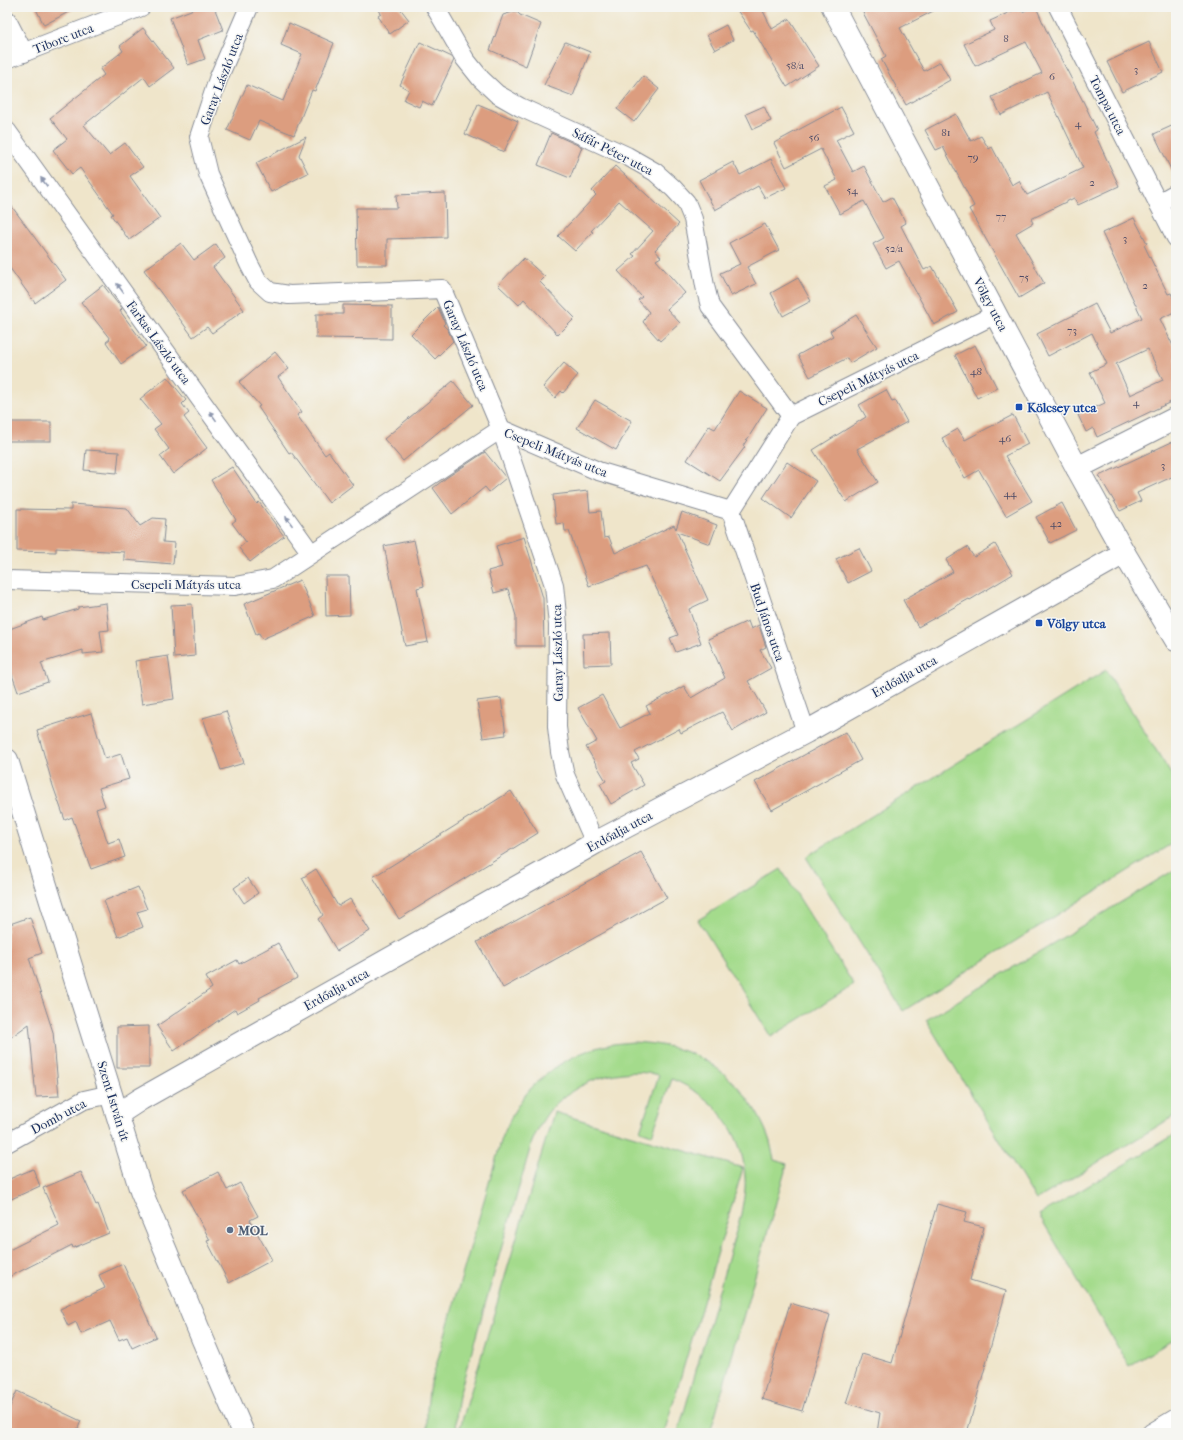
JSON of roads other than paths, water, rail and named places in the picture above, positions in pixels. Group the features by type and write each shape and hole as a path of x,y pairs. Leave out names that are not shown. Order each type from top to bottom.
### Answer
{"street":[{"name":"Tiborc utca","path":"7,59 141,7"},
{"name":"Garay László utca","path":"249,7 218,79 199,137 208,174 249,264 258,281 270,292 289,295 442,289 501,429 554,586 558,625 557,727 560,752 565,775 595,844"},
{"name":"Sáfár Péter utca","path":"435,7 465,59 481,79 497,94 520,107 627,156 655,172 686,202 693,219 710,306 791,416"},
{"name":"Völgy utca","path":"833,7 1077,468 1124,553 1176,640"},
{"name":"Tompa utca","path":"1058,7 1176,238"},
{"path":"7,20 24,53"},
{"name":"Farkas László utca","path":"7,131 311,553"},
{"path":"1158,203 1176,193"},
{"name":"Csepeli Mátyás utca","path":"791,416 996,314"},
{"path":"731,511 791,416"},
{"path":"1077,468 1176,418"},
{"name":"Csepeli Mátyás utca","path":"7,580 235,586 273,579 501,429 598,471 731,511"},
{"name":"Bud János utca","path":"731,511 806,732"},
{"name":"Erdőalja utca","path":"115,1104 140,1099 595,844 806,732 1124,553"},
{"name":"Szent István út","path":"7,760 141,1191 243,1433"},
{"name":"Domb utca","path":"7,1143 84,1100 115,1104"},
{"path":"1151,1433 1176,1418"}],"place":[{"name":"Kölcsey utca","path":"1019,407"},
{"name":"Völgy utca","path":"1039,623"},
{"name":"MOL","path":"230,1230"}]}
